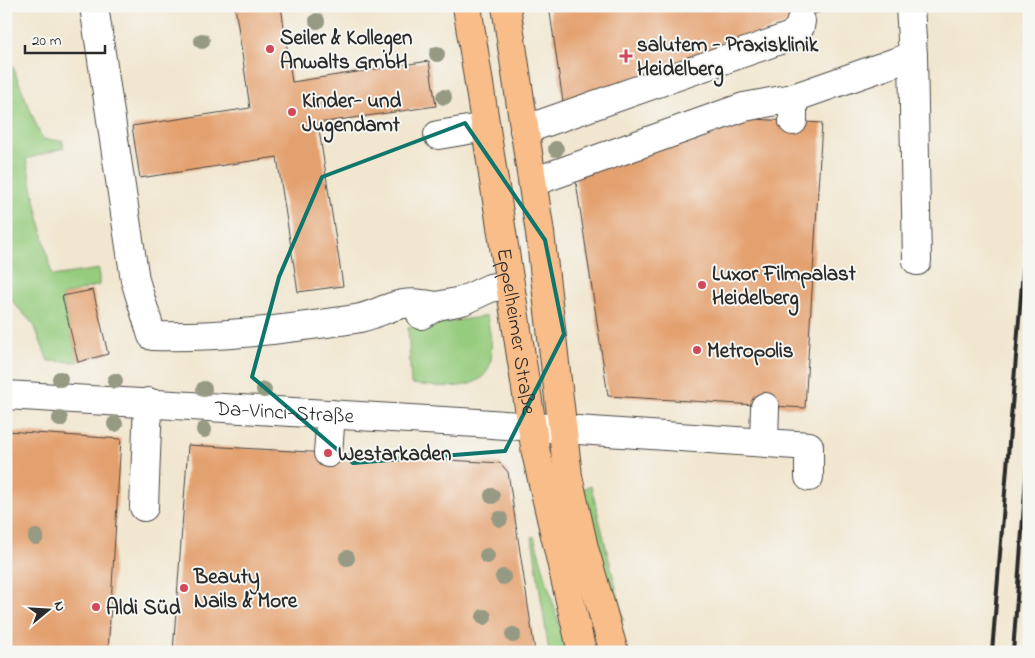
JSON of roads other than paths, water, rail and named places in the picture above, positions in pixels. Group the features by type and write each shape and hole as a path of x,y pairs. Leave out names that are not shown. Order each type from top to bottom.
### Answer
{"main road":[{"name":"Eppelheimer Straße","path":"467,6 532,427 554,539 582,652"},
{"name":"Eppelheimer Straße","path":"506,6 533,182 568,476 584,548 614,652"}],"street":[{"path":"94,6 135,280 152,336 184,337 262,333 363,318 396,305 418,303 437,306 462,301 490,288 510,284"},
{"path":"910,6 913,56 917,261"},
{"path":"524,130 791,36 800,27 801,21"},
{"path":"533,182 744,107 793,110 913,56"},
{"path":"438,135 486,127"},
{"name":"Da-Vinci-Straße","path":"6,395 148,402 809,446 809,477"},
{"path":"144,507 148,402"},
{"path":"764,442 766,407"},
{"path":"328,453 331,414"}],"railway":[{"path":"992,652 1029,197"},
{"path":"1013,652 1029,438"}],"place":[{"name":"Seiler & Kollegen Anwalts GmbH","path":"270,49"},
{"name":"salutem - Praxisklinik Heidelberg","path":"626,56"},
{"name":"Kinder- und Jugendamt","path":"292,112"},
{"name":"Luxor Filmpalast Heidelberg","path":"702,285"},
{"name":"Metropolis","path":"697,350"},
{"name":"Westarkaden","path":"328,453"},
{"name":"Beauty Nails & More","path":"184,588"},
{"name":"Aldi Süd","path":"96,607"}]}
